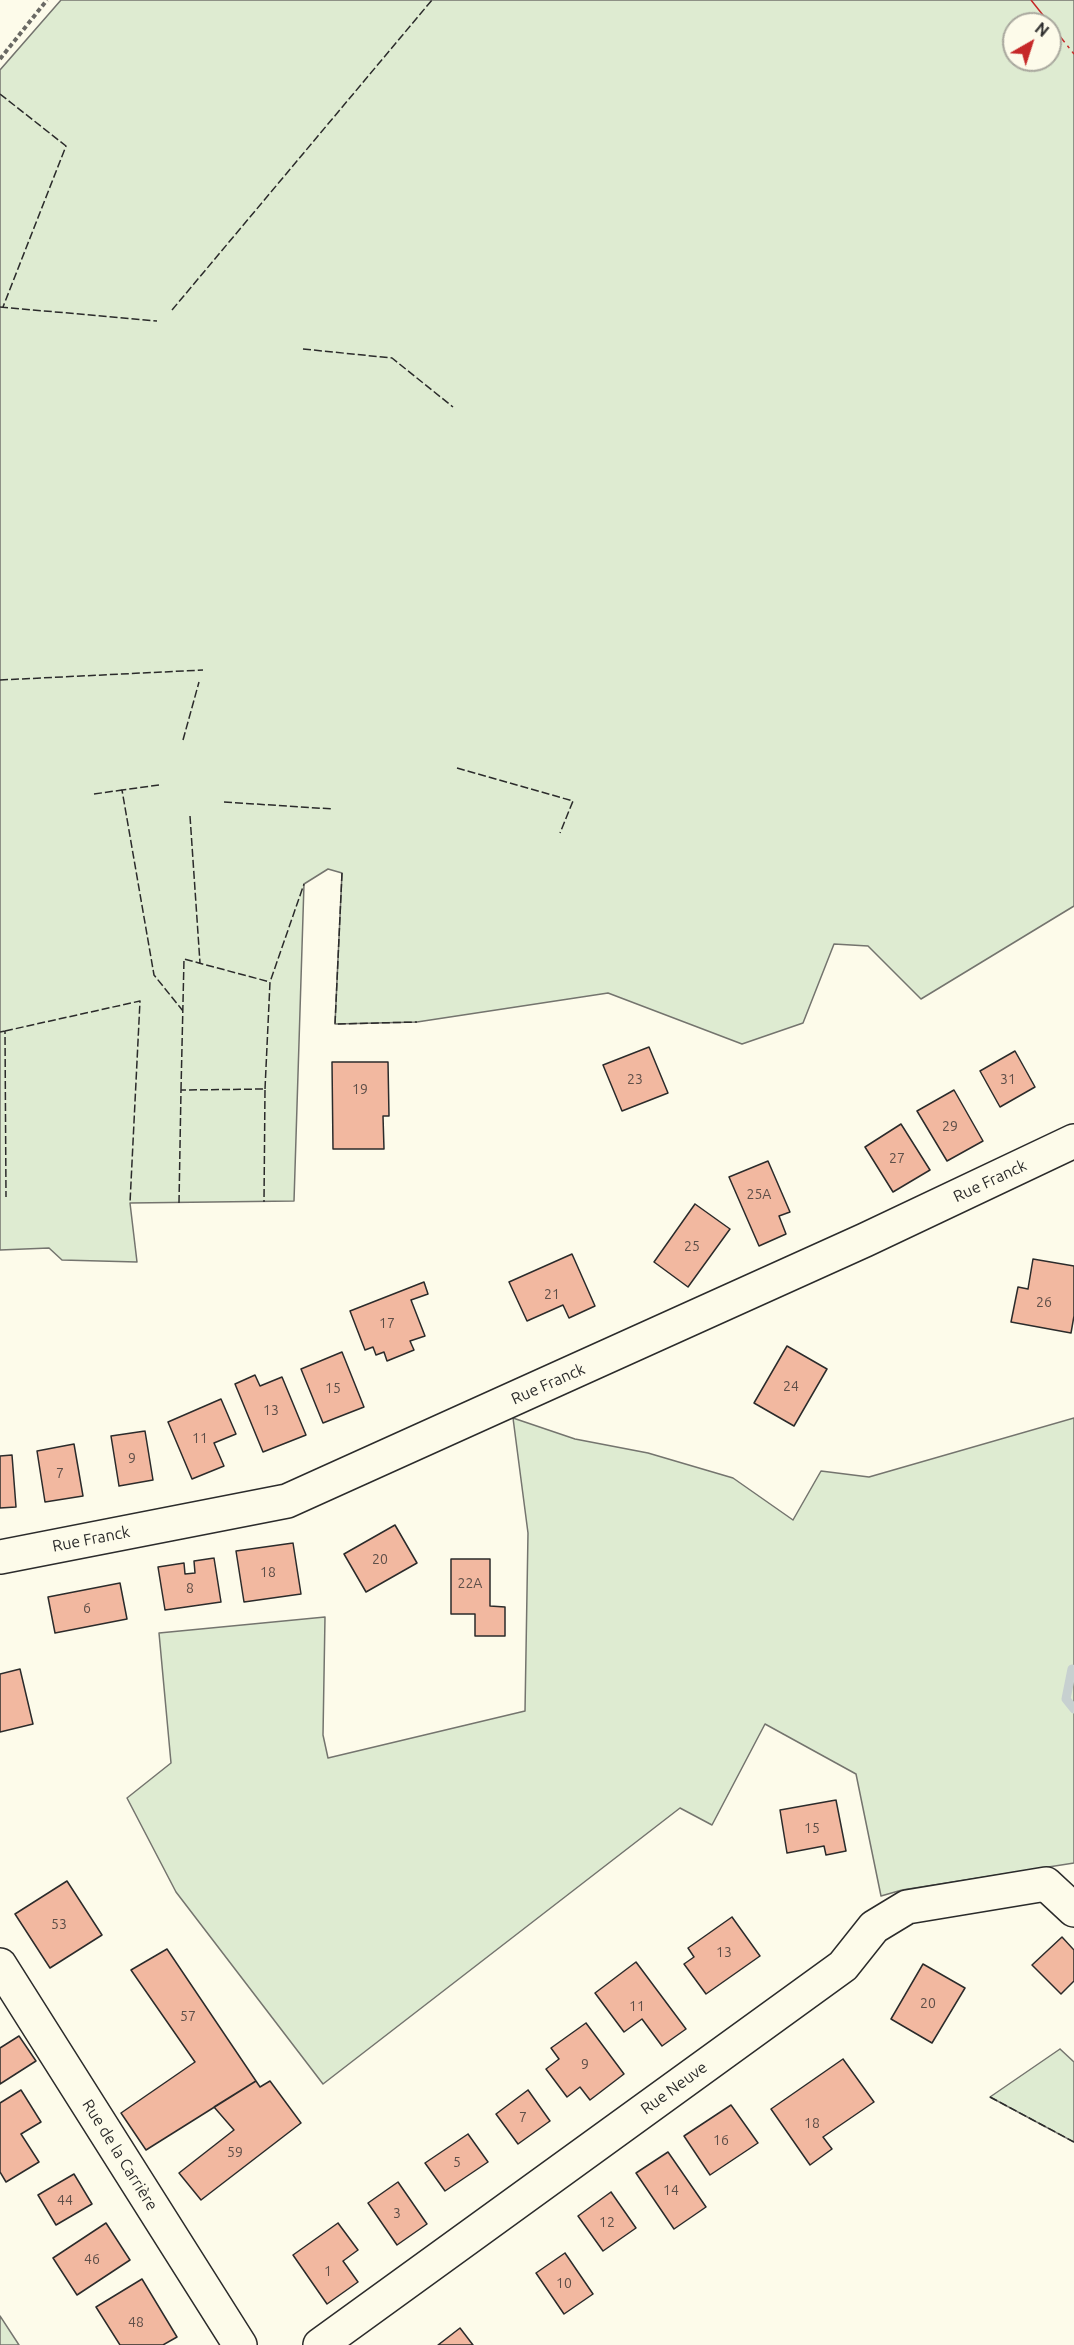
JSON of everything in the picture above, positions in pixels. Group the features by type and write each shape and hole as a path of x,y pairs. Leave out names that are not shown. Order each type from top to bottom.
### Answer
{"street":[{"name":"Rue Franck","path":"0,1557 287,1501 865,1240 1074,1141"},
{"name":"Rue Neuve","path":"320,2345 843,1966 874,1927 907,1907 1046,1884 1074,1910"},
{"name":"Rue de la Carrière","path":"0,1965 240,2345"}],"path":[{"path":"0,59 47,0"}],"green space":[{"path":"61,0 1074,0 1074,906 921,999 868,946 834,944 803,1023 742,1044 608,993 417,1022 335,1024 342,873 328,869 304,884 294,1201 130,1203 137,1262 62,1260 49,1248 0,1250 0,70"},
{"path":"513,1418 575,1439 648,1453 733,1478 793,1520 821,1471 869,1477 1074,1418 1074,1863 902,1890 881,1896 856,1774 765,1724 712,1825 680,1808 323,2084 176,1892 127,1798 171,1763 159,1633 325,1617 323,1735 328,1758 525,1711 528,1533"},
{"path":"1060,2049 1074,2062 1074,2142 990,2097"},
{"path":"0,2316 19,2345 0,2345"}],"building":[{"path":"649,1047 668,1093 622,1111 603,1065"},
{"path":"1015,1051 1035,1087 1000,1107 980,1071"},
{"path":"332,1062 388,1062 389,1116 383,1116 384,1149 333,1149"},
{"path":"954,1090 983,1141 947,1161 917,1111"},
{"path":"901,1124 930,1170 893,1192 865,1147"},
{"path":"768,1161 790,1212 779,1216 786,1234 759,1246 729,1177"},
{"path":"695,1204 730,1229 688,1287 654,1262"},
{"path":"572,1254 595,1306 569,1318 563,1305 527,1321 509,1282"},
{"path":"1033,1259 1074,1266 1074,1316 1071,1333 1011,1322 1018,1287 1028,1289"},
{"path":"424,1282 428,1294 411,1300 425,1336 410,1341 414,1350 387,1361 384,1352 376,1355 373,1347 365,1350 350,1311"},
{"path":"787,1346 827,1369 794,1426 754,1403"},
{"path":"342,1352 364,1407 323,1423 301,1369"},
{"path":"255,1375 260,1386 282,1377 306,1435 263,1452 235,1384"},
{"path":"221,1399 236,1434 214,1443 224,1466 192,1479 168,1422"},
{"path":"145,1431 153,1480 119,1486 111,1436"},
{"path":"74,1444 83,1496 45,1502 37,1451"},
{"path":"12,1455 16,1507 0,1508 0,1456"},
{"path":"395,1525 417,1563 366,1592 344,1554"},
{"path":"293,1543 301,1594 244,1602 236,1551"},
{"path":"214,1558 221,1602 165,1610 158,1567 184,1563 185,1574 195,1573 194,1561"},
{"path":"451,1559 490,1559 490,1606 505,1607 505,1636 475,1636 475,1614 451,1614"},
{"path":"120,1583 127,1619 55,1633 48,1597"},
{"path":"20,1669 33,1724 0,1732 0,1674"},
{"path":"836,1800 846,1851 826,1855 824,1846 787,1853 780,1810"},
{"path":"67,1881 102,1935 50,1968 15,1914"},
{"path":"732,1917 760,1956 706,1994 684,1964 694,1957 688,1948"},
{"path":"1062,1937 1074,1950 1074,1981 1061,1994 1032,1965"},
{"path":"167,1949 256,2081 146,2150 121,2113 195,2062 131,1970"},
{"path":"636,1962 686,2029 662,2046 642,2019 624,2032 595,1993"},
{"path":"923,1964 965,1988 932,2043 891,2019"},
{"path":"586,2023 624,2074 590,2100 580,2087 567,2097 546,2069 559,2059 551,2048"},
{"path":"19,2036 36,2061 0,2084 0,2048"},
{"path":"843,2059 874,2102 823,2137 832,2149 810,2165 771,2109"},
{"path":"256,2081 260,2087 270,2081 301,2123 201,2200 179,2173 234,2130 214,2107"},
{"path":"21,2090 41,2122 21,2134 39,2162 6,2182 0,2172 0,2103"},
{"path":"528,2090 550,2121 518,2144 496,2114"},
{"path":"731,2105 758,2143 710,2175 684,2136"},
{"path":"468,2134 488,2162 445,2191 425,2163"},
{"path":"668,2152 706,2207 674,2229 636,2173"},
{"path":"74,2174 92,2204 56,2225 38,2195"},
{"path":"398,2182 427,2224 397,2245 368,2203"},
{"path":"611,2192 636,2228 603,2251 578,2216"},
{"path":"106,2223 130,2260 77,2295 53,2258"},
{"path":"338,2223 358,2250 343,2261 358,2282 327,2304 293,2255"},
{"path":"565,2253 593,2294 564,2314 536,2273"},
{"path":"142,2279 177,2337 163,2345 120,2345 96,2307"},
{"path":"460,2328 473,2345 438,2345"}],"waterway":[{"path":"1072,1669 1066,1699 1074,1709"}],"fence":[{"path":"172,310 432,0"},
{"path":"0,94 66,146 3,307"},
{"path":"0,307 157,321"},
{"path":"303,349 392,358 453,407"},
{"path":"0,680 203,670"},
{"path":"183,740 199,682"},
{"path":"457,768 573,801 560,833"},
{"path":"159,785 122,790 154,975 183,1011"},
{"path":"94,794 122,790"},
{"path":"224,802 333,809"},
{"path":"190,816 200,963"},
{"path":"342,873 335,1024 417,1022"},
{"path":"265,1089 270,982 304,884"},
{"path":"181,1090 184,959 270,982"},
{"path":"5,1031 140,1001 130,1203"},
{"path":"0,1032 5,1031 6,1197"},
{"path":"179,1203 181,1090 265,1089 264,1202"},
{"path":"990,2097 1074,2142"}],"power":[{"path":"1031,0 1074,54"}]}
